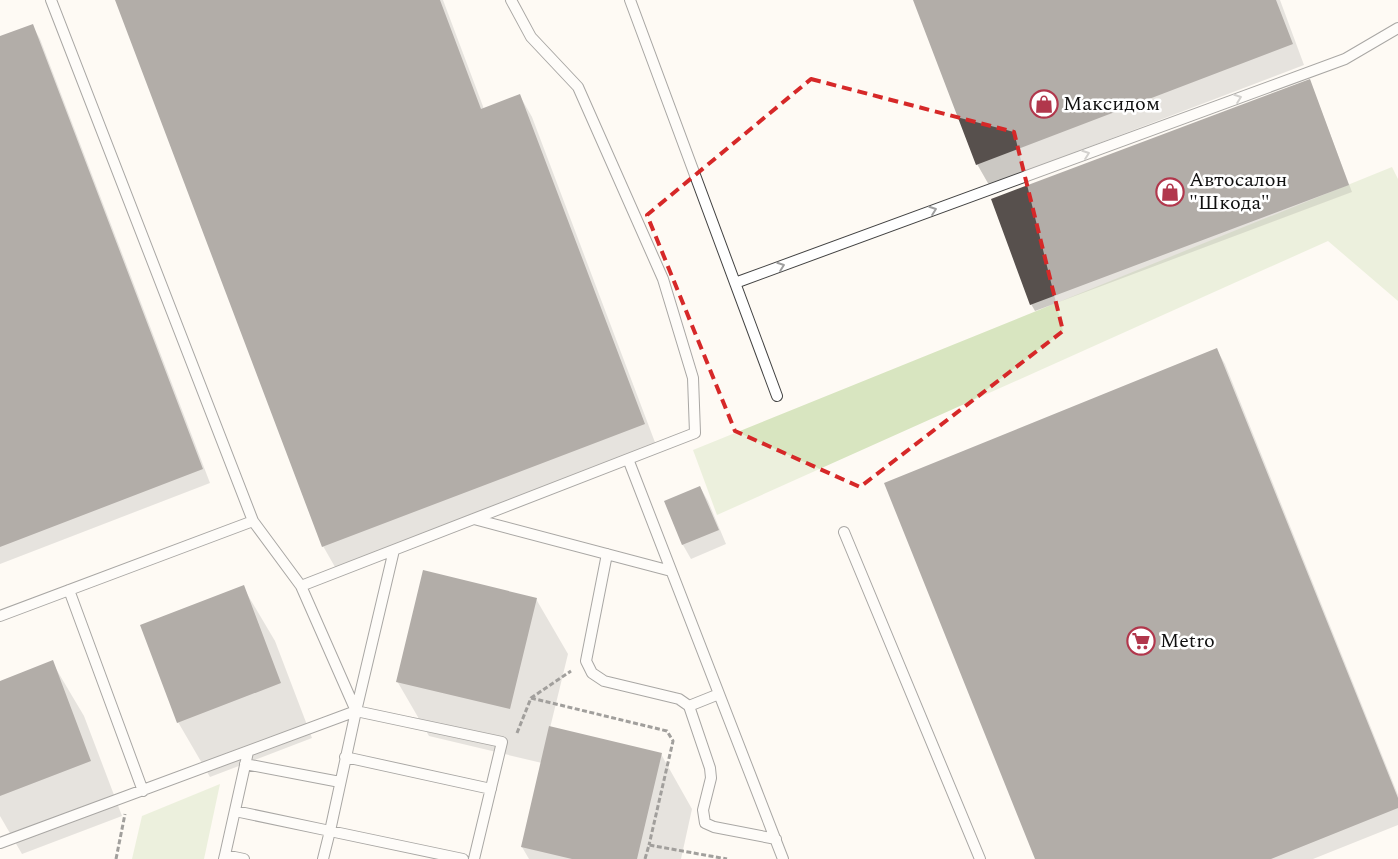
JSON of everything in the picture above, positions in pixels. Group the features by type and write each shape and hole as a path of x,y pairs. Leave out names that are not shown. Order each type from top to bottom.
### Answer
{"lane":[{"path":"51,0 253,521 301,586 356,711"},
{"path":"301,586 694,433 694,378 662,279 578,87 531,37 511,0"},
{"path":"630,0 777,396"},
{"path":"735,283 1345,59 1398,28"},
{"path":"628,459 783,859"},
{"path":"474,519 671,571"},
{"path":"0,616 253,521"},
{"path":"844,532 980,859"},
{"path":"323,859 394,550"},
{"path":"607,554 586,661 592,673 604,681 679,698 689,706 710,768 711,778 703,810 705,823 714,827 776,839"},
{"path":"69,590 143,790"},
{"path":"689,706 719,694"},
{"path":"0,843 356,711 502,742 474,859"},
{"path":"244,859 224,857 248,752"},
{"path":"346,757 491,790"},
{"path":"245,764 340,782"},
{"path":"235,811 463,859"}],"path":[{"path":"502,742 518,732 531,698 586,661"},
{"path":"531,698 667,731 673,741 645,859"},
{"path":"116,859 126,811"},
{"path":"649,844 728,859"}],"highlighted area":[{"path":"811,79 1014,132 1063,331 860,487 735,431 647,215"}],"green space":[{"path":"1392,167 1398,179 1398,301 1328,241 717,515 693,450"},
{"path":"220,784 204,859 132,859 142,816"}],"building":[{"path":"115,0 440,0 481,109 520,94 645,424 322,547"},
{"name":"Максидом","path":"913,0 1276,0 1293,44 976,165"},
{"path":"33,24 203,469 0,547 0,36"},
{"name":"Автосалон \"Шкода\"","path":"1310,79 1349,185 1030,305 991,199"},
{"name":"Metro","path":"1217,348 1398,798 1398,808 1271,859 1035,859 884,483"},
{"path":"700,486 719,530 682,545 664,501"},
{"path":"423,570 537,598 510,709 396,682"},
{"path":"244,585 281,683 177,723 140,625"},
{"path":"53,660 91,761 0,796 0,681"},
{"path":"549,726 662,753 637,859 572,859 521,847"}],"place":[{"name":"Максидом","path":"1044,104"},
{"name":"Автосалон \"Шкода\"","path":"1170,192"},
{"name":"Metro","path":"1141,641"}]}
